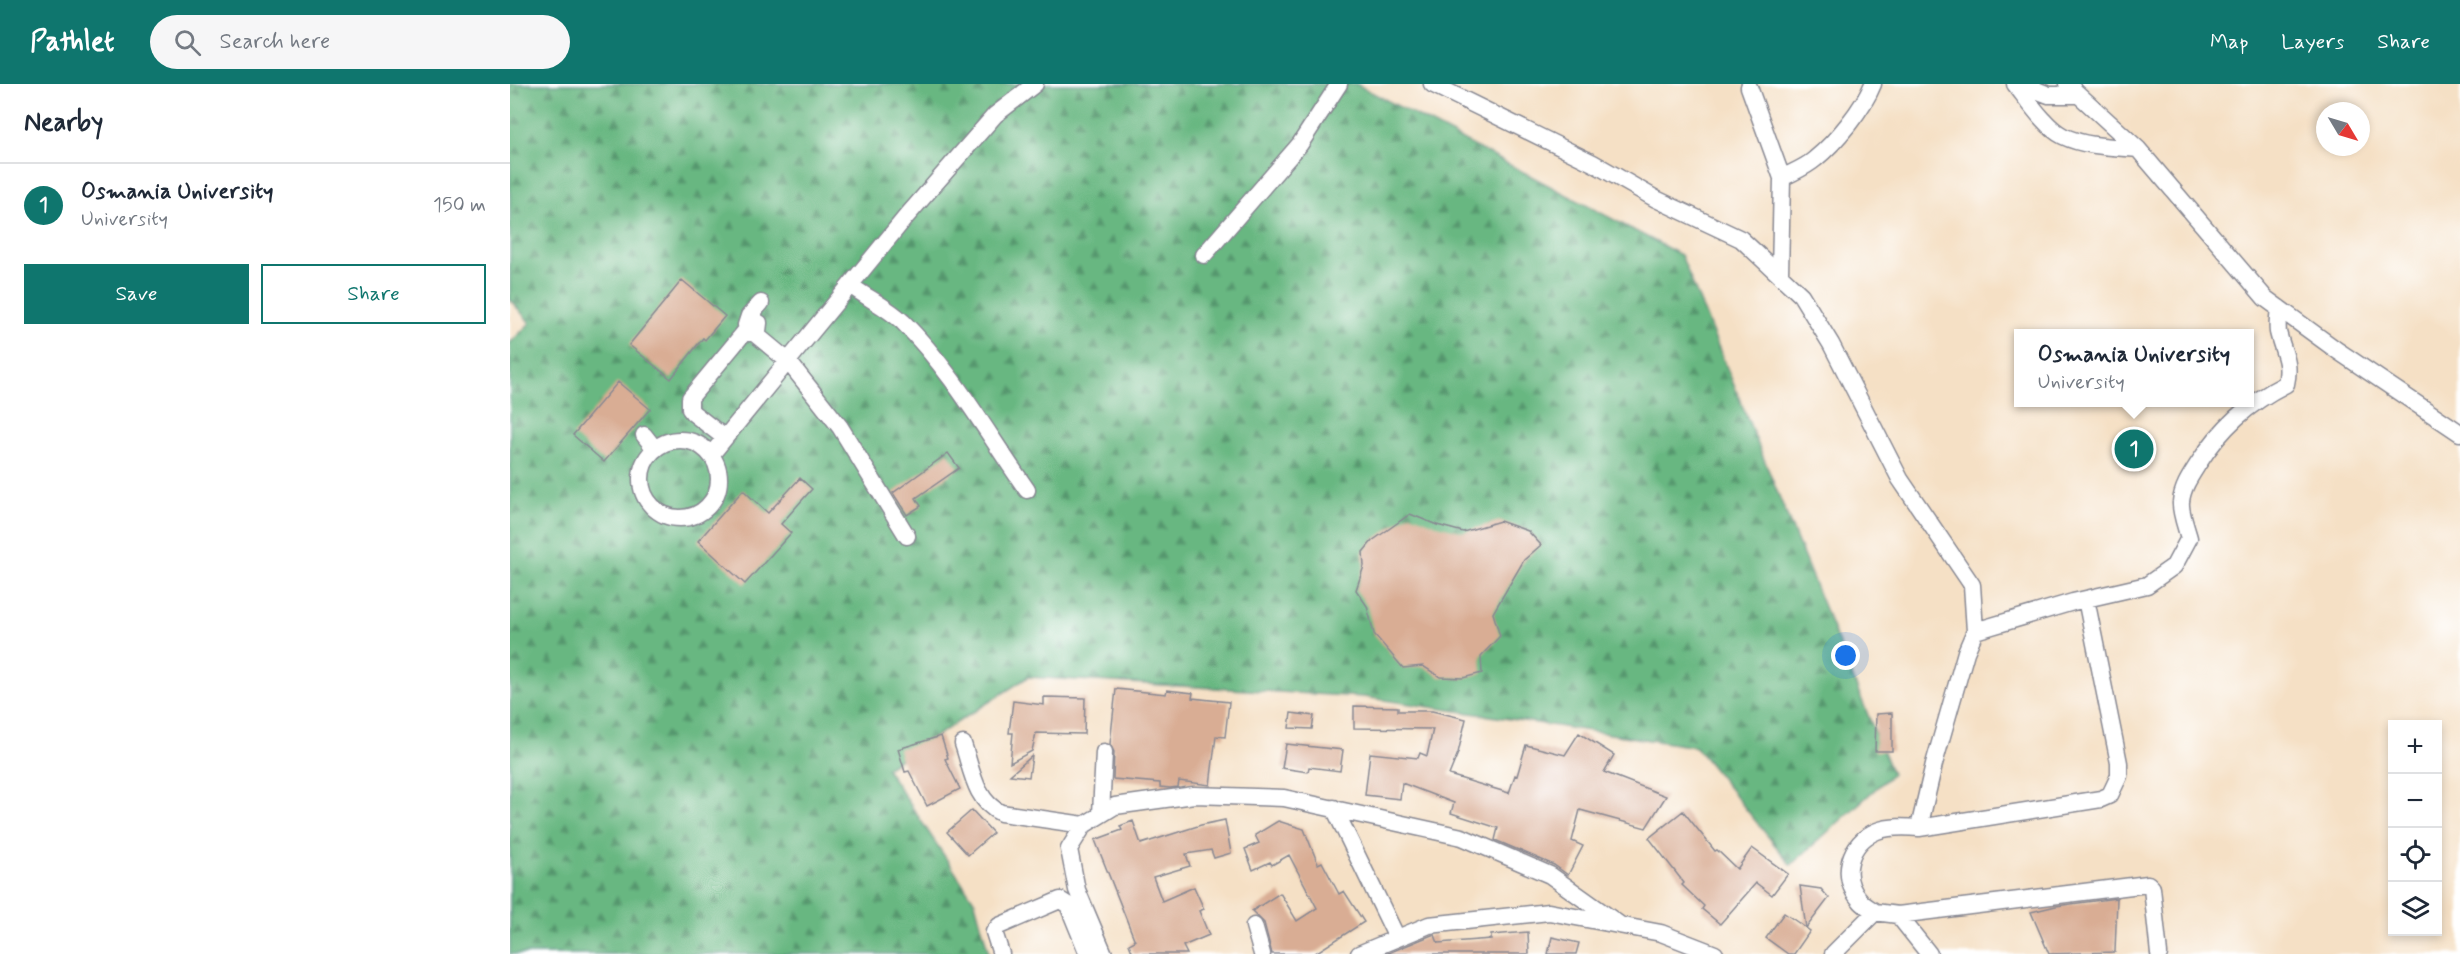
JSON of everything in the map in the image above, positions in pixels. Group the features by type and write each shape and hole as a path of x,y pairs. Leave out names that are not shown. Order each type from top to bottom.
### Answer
{"street":[{"path":"711,455 905,218 995,115 1035,84"},
{"path":"1204,255 1300,144 1339,84"},
{"path":"1432,84 1464,90 1656,199 1741,239 1801,295 1807,304 1831,344 1900,479 1972,585 1975,631 1963,663 1934,764 1919,828"},
{"path":"1782,178 1814,161 1830,146 1869,94 1873,84"},
{"path":"2015,84 2042,117 2062,136 2088,144 2138,149"},
{"path":"2020,84 2049,95 2072,90 2138,149 2265,298 2338,351 2460,432"},
{"path":"1749,85 1782,178 1780,275"},
{"path":"850,285 902,321 932,354 959,389 1027,490"},
{"path":"761,303 749,316 750,328 788,361 840,427 907,536"},
{"path":"2254,402 2286,384 2289,372 2287,355 2278,331 2279,308"},
{"path":"725,438 693,413 689,404 690,398 750,328"},
{"path":"1975,631 2086,599 2147,585 2174,566 2189,538 2181,502 2188,479 2213,440 2248,407"},
{"path":"684,440 702,446 711,455 717,467 719,480 717,494 708,512 673,519 660,514 650,506 643,495 640,483 641,470 650,442 684,440"},
{"path":"2086,599 2120,763 2120,776 2110,795 2101,800 1919,828 1896,827 1876,831 1857,845 1848,862 1850,881 1859,900 1875,912 1898,915 2148,884 2152,888 2159,954"},
{"path":"963,744 980,797 989,808 1001,813 1084,825"},
{"path":"1101,814 1104,752"},
{"path":"1104,954 1077,890 1069,849 1084,825 1115,806 1194,795 1284,798 1462,837 1550,875 1620,925"},
{"path":"1334,808 1397,938"},
{"path":"1001,954 994,932 999,926 1060,900 1068,905 1088,954"},
{"path":"1359,954 1429,925 1549,912 1661,933 1716,954"},
{"path":"1833,954 1875,912"},
{"path":"1898,915 1929,954"},
{"path":"1254,926 1262,954"}],"green space":[{"path":"510,84 1356,84 1681,255 1892,774 1791,865 1696,747 1364,697 1028,677 886,768 975,902 989,954 510,954 510,343 530,323 510,299"}],"building":[{"path":"682,280 725,316 705,340 703,338 671,379 629,345"},
{"path":"618,382 650,409 604,462 573,435"},
{"path":"948,453 959,468 916,498 921,506 907,515 893,493"},
{"path":"800,478 812,489 781,524 791,533 745,584 698,541 743,490 768,513"},
{"path":"1410,514 1463,532 1500,521 1528,531 1541,545 1524,560 1493,613 1500,636 1481,656 1482,673 1463,678 1440,677 1423,666 1403,668 1374,634 1367,606 1356,590 1364,566 1363,552 1372,541"},
{"path":"1116,689 1166,694 1167,690 1193,693 1192,698 1229,702 1225,737 1216,736 1210,785 1179,781 1178,787 1170,788 1160,787 1160,783 1113,779 1114,752 1110,744"},
{"path":"1044,697 1085,698 1084,734 1036,733 1032,751 1010,763 1013,733 1009,733 1013,701 1044,705"},
{"path":"1354,706 1398,707 1398,711 1432,711 1466,719 1458,753 1449,775 1509,793 1515,775 1517,776 1526,745 1565,755 1579,733 1614,755 1604,772 1666,796 1646,828 1580,810 1572,841 1583,846 1568,875 1554,865 1495,840 1498,828 1451,813 1454,803 1402,783 1400,799 1365,795 1370,753 1418,758 1420,753 1427,756 1433,729 1354,728"},
{"path":"1291,713 1314,716 1312,729 1289,728"},
{"path":"1892,713 1892,751 1875,751 1876,714"},
{"path":"941,736 948,758 945,759 960,789 927,806 909,771 905,772 898,749"},
{"path":"1286,744 1343,750 1340,771 1309,767 1308,772 1282,768"},
{"path":"1032,756 1029,777 1010,775"},
{"path":"972,810 993,833 968,855 947,832"},
{"path":"1683,811 1715,851 1717,850 1737,869 1752,848 1788,874 1772,895 1756,883 1720,924 1702,909 1704,906 1682,885 1684,883 1649,838"},
{"path":"1225,820 1231,853 1214,858 1211,850 1186,854 1190,866 1153,877 1162,901 1194,887 1204,909 1199,911 1209,935 1183,946 1187,954 1133,954 1129,944 1135,941 1095,840 1122,830 1120,826 1133,821 1141,844"},
{"path":"1278,821 1304,829 1318,864 1322,862 1339,894 1344,891 1364,922 1314,954 1272,954 1264,923 1252,911 1280,893 1297,921 1317,908 1289,855 1272,865 1270,862 1253,870 1245,849 1259,843 1255,835"},
{"path":"1800,886 1821,889 1829,898 1806,928"},
{"path":"2117,898 2115,952 2049,954 2031,912 2056,906"},
{"path":"1784,913 1810,931 1794,954 1788,954 1766,938"},
{"path":"1528,932 1529,954 1386,954 1432,935 1435,935 1438,943 1491,939 1491,935"},
{"path":"1552,937 1579,943 1576,954 1548,954"}],"place":[{"name":"Osmania University","path":"2134,449"}]}
